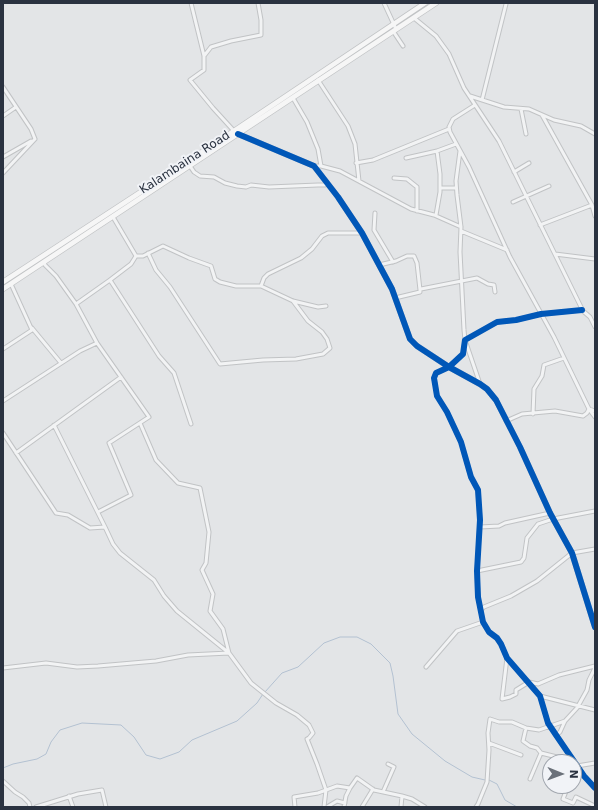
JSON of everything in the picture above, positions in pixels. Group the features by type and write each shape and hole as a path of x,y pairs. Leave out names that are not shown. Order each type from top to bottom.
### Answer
{"main road":[{"name":"Kalambaina Road","path":"3,282 394,28 425,3"},
{"path":"3,290 190,166 236,132 293,98 394,28 414,18 436,3"},
{"path":"236,132 314,166 327,182 362,233 392,289 410,339 417,346 449,367 480,384 496,400 520,447 550,513 572,553 595,627"}],"street":[{"path":"191,3 204,56 204,70 190,80 213,108 236,132"},
{"path":"204,56 211,47 231,40 261,35 261,20 258,3"},
{"path":"384,3 403,46"},
{"path":"482,100 506,4"},
{"path":"414,18 429,30 449,54 461,82 499,141 582,310 590,318 595,327"},
{"path":"318,80 348,126 355,144 359,181"},
{"path":"3,87 31,129 34,139"},
{"path":"469,95 504,107 528,109 554,120 581,126 595,134"},
{"path":"293,98 307,122 318,149 321,166"},
{"path":"356,163 373,160 449,129 453,119 475,105"},
{"path":"3,116 16,107"},
{"path":"521,109 526,134"},
{"path":"542,115 592,205 595,216"},
{"path":"449,129 469,167 507,250 589,409 595,417"},
{"path":"3,157 34,139"},
{"path":"3,173 34,139"},
{"path":"406,158 456,144"},
{"path":"436,215 440,188 437,150"},
{"path":"460,151 456,188 461,229 461,281 465,340 463,354 449,367 436,373 434,378 434,386 437,396 447,412 461,442 471,478 478,490 480,527 477,571 478,597 483,622 489,632 497,638 507,658 540,696 544,712 550,726 569,754"},
{"path":"514,172 529,163"},
{"path":"190,166 194,172 200,176 214,178 237,186 246,187 251,185 269,187 325,185 327,182"},
{"path":"314,166 321,166 340,171 394,201 417,211 436,215 461,229 507,250"},
{"path":"394,178 407,179 417,187 417,211"},
{"path":"513,202 549,186"},
{"path":"440,188 456,188"},
{"path":"540,225 592,205"},
{"path":"375,213 374,230 393,262"},
{"path":"113,217 136,256"},
{"path":"260,286 268,274 301,258 312,249 322,236 328,233 362,233"},
{"path":"136,256 143,256 163,246 211,266 215,279 220,282 236,286 260,286 293,301 318,307 326,306"},
{"path":"148,253 156,270 170,287 220,364 296,359 322,354 330,348 324,336 308,321 293,301"},
{"path":"555,254 595,259"},
{"path":"76,304 131,264 136,256"},
{"path":"379,265 393,262 407,256 414,256 417,263 420,290"},
{"path":"44,262 76,304 97,343 149,417 109,443 131,495 98,512"},
{"path":"395,298 420,292 420,290 477,278 494,286 495,292"},
{"path":"110,280 159,356 174,373 191,424"},
{"path":"11,284 31,328 61,363"},
{"path":"465,340 497,322 516,320 541,314 582,310"},
{"path":"590,318 595,317"},
{"path":"3,349 32,330 31,328"},
{"path":"465,340 480,384"},
{"path":"3,401 80,351 97,343"},
{"path":"533,414 534,389 542,376 544,365 564,358"},
{"path":"16,453 121,377"},
{"path":"589,409 595,411"},
{"path":"506,421 522,414 555,411 583,416 589,409"},
{"path":"140,423 156,460 178,483 200,488 209,532 206,562 202,570 213,594 210,611 223,629 229,653"},
{"path":"54,425 113,544 120,553 154,580 164,596 177,611 229,653 251,683 276,703 297,714 309,725 313,733 307,739 326,790 324,807 319,807"},
{"path":"3,433 56,514 68,515 90,528 105,527"},
{"path":"477,571 521,562 524,558 527,538 538,524 553,519 595,511"},
{"path":"480,527 499,526 505,523 550,513"},
{"path":"481,610 484,607 507,598 537,580 572,553 595,549"},
{"path":"426,667 457,632 483,622"},
{"path":"3,668 46,663 77,667 98,666 156,661 188,655 229,653"},
{"path":"507,658 502,699 516,694 516,690 529,682 538,684 560,675 595,667"},
{"path":"556,735 560,732 565,722 579,705 587,690 595,667"},
{"path":"540,696 595,710"},
{"path":"476,807 487,782 490,719 499,722 512,722 526,728 539,730 565,722"},
{"path":"526,728 523,741 530,746 537,748 541,753 545,754"},
{"path":"489,743 521,755"},
{"path":"530,779 541,753"},
{"path":"582,765 595,763"},
{"path":"383,792 394,767 388,764"},
{"path":"582,772 595,788"},
{"path":"328,807 337,801 344,805 350,788 357,778 372,789 412,799 425,807"},
{"path":"3,781 15,792 23,796 29,803 30,807"},
{"path":"295,807 294,797 305,796 337,786 350,788"},
{"path":"362,807 372,789"},
{"path":"36,807 70,796 102,790 106,807"},
{"path":"565,794 563,799 573,803 576,797 595,806"},
{"path":"70,796 73,807"},
{"path":"402,796 402,807"}],"waterway":[{"path":"265,692 282,673 298,667 324,643 340,637 357,637 371,644 390,663 398,714 412,734 445,761 472,777 485,780"},
{"path":"3,768 13,764 37,759 46,754 51,742 60,730 82,723 121,725 134,737 146,755 160,759 179,752 192,740 237,721 257,703 263,694"},
{"path":"489,780 497,784 505,800 517,807"}],"cycle path":[{"path":"238,134 314,166 338,197 362,233 392,289 410,339 417,346 449,367 480,384 487,389 496,400 520,447 550,513 572,553 595,627"},
{"path":"582,310 541,314 516,320 497,322 465,340 463,354 449,367 436,373 434,378 437,396 447,412 461,442 471,477 478,490 480,520 477,571 478,597 483,622 489,632 497,638 507,658 540,696 548,723 584,776 595,788"}]}
